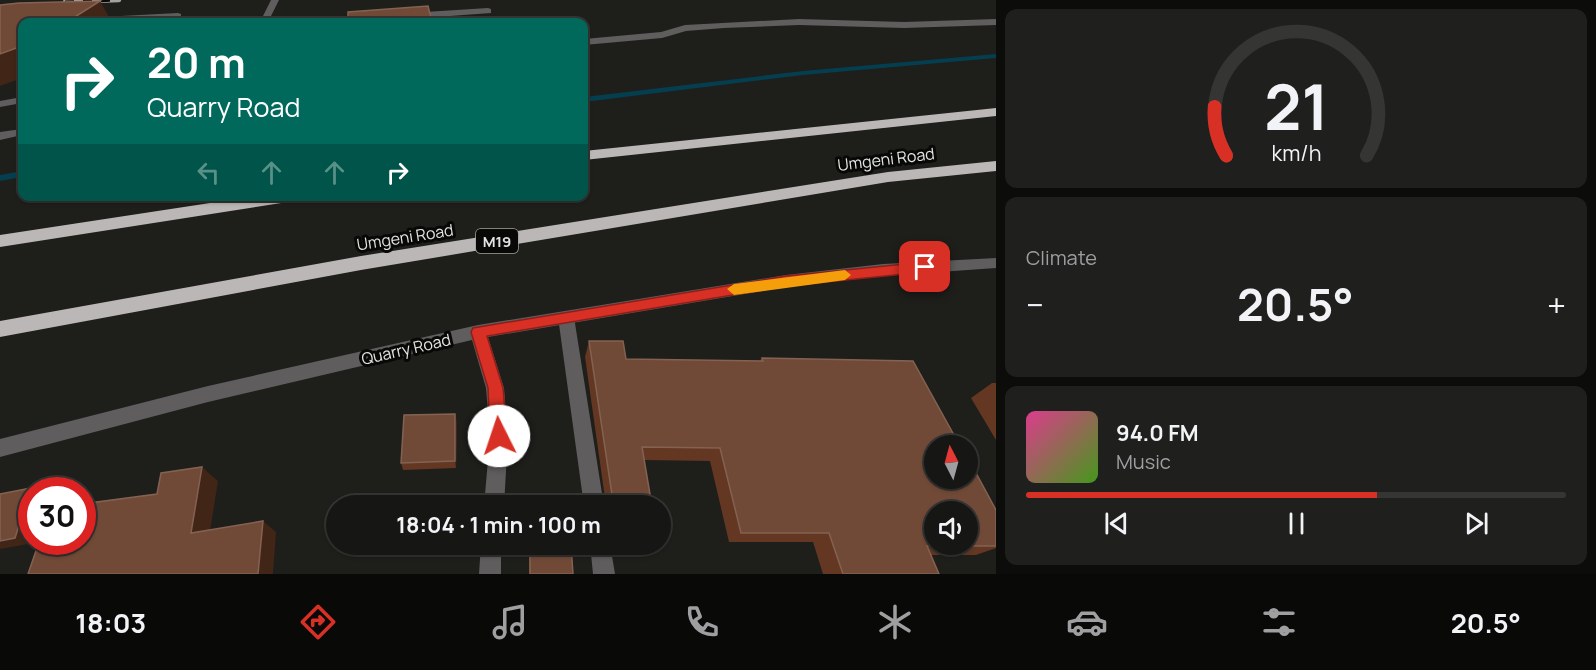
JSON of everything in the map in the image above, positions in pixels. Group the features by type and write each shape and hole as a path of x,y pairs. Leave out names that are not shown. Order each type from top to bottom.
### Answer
{"highway":[{"path":"588,156 996,112"},
{"name":"Umgeni Road","path":"0,329 361,263 888,177 996,166"},
{"path":"0,241 261,201"}],"street":[{"path":"266,18 275,0"},
{"path":"397,17 488,11"},
{"path":"140,18 178,16"},
{"path":"588,42 662,35 686,28 724,25 799,22 894,26 996,22"},
{"path":"0,104 18,101"},
{"path":"0,136 18,133"},
{"name":"Quarry Road","path":"0,448 208,394 478,332 786,281 883,270 996,263"},
{"path":"566,317 592,495"},
{"path":"478,332 495,388 499,436 495,495"},
{"path":"490,574 491,555"},
{"path":"601,555 604,574"}],"building":[{"path":"100,1 73,18 18,18 18,47 0,54 0,5"},
{"path":"428,6 431,18 348,18 348,12"},
{"path":"589,341 623,341 626,359 763,361 762,358 913,361 954,435 924,435 924,489 978,489 978,477 996,510 996,546 978,546 978,501 924,501 924,555 931,555 939,574 843,574 829,533 741,533 720,448 642,447 650,495 612,495"},
{"path":"455,414 455,461 401,463 404,415"},
{"path":"202,467 191,533 263,521 258,574 28,574 35,555 96,555 96,502 157,494 161,473"},
{"path":"18,491 18,529 15,538 0,541 0,494"},
{"path":"530,555 572,555 573,574 530,574"}],"waterway":[{"path":"588,100 803,73 996,56"},
{"path":"0,178 18,175"}],"railway":[{"path":"65,2 119,0"}],"slow traffic":[{"path":"734,289 845,275"}],"route":[{"path":"499,436 495,388 478,332 786,281 925,267"}]}
